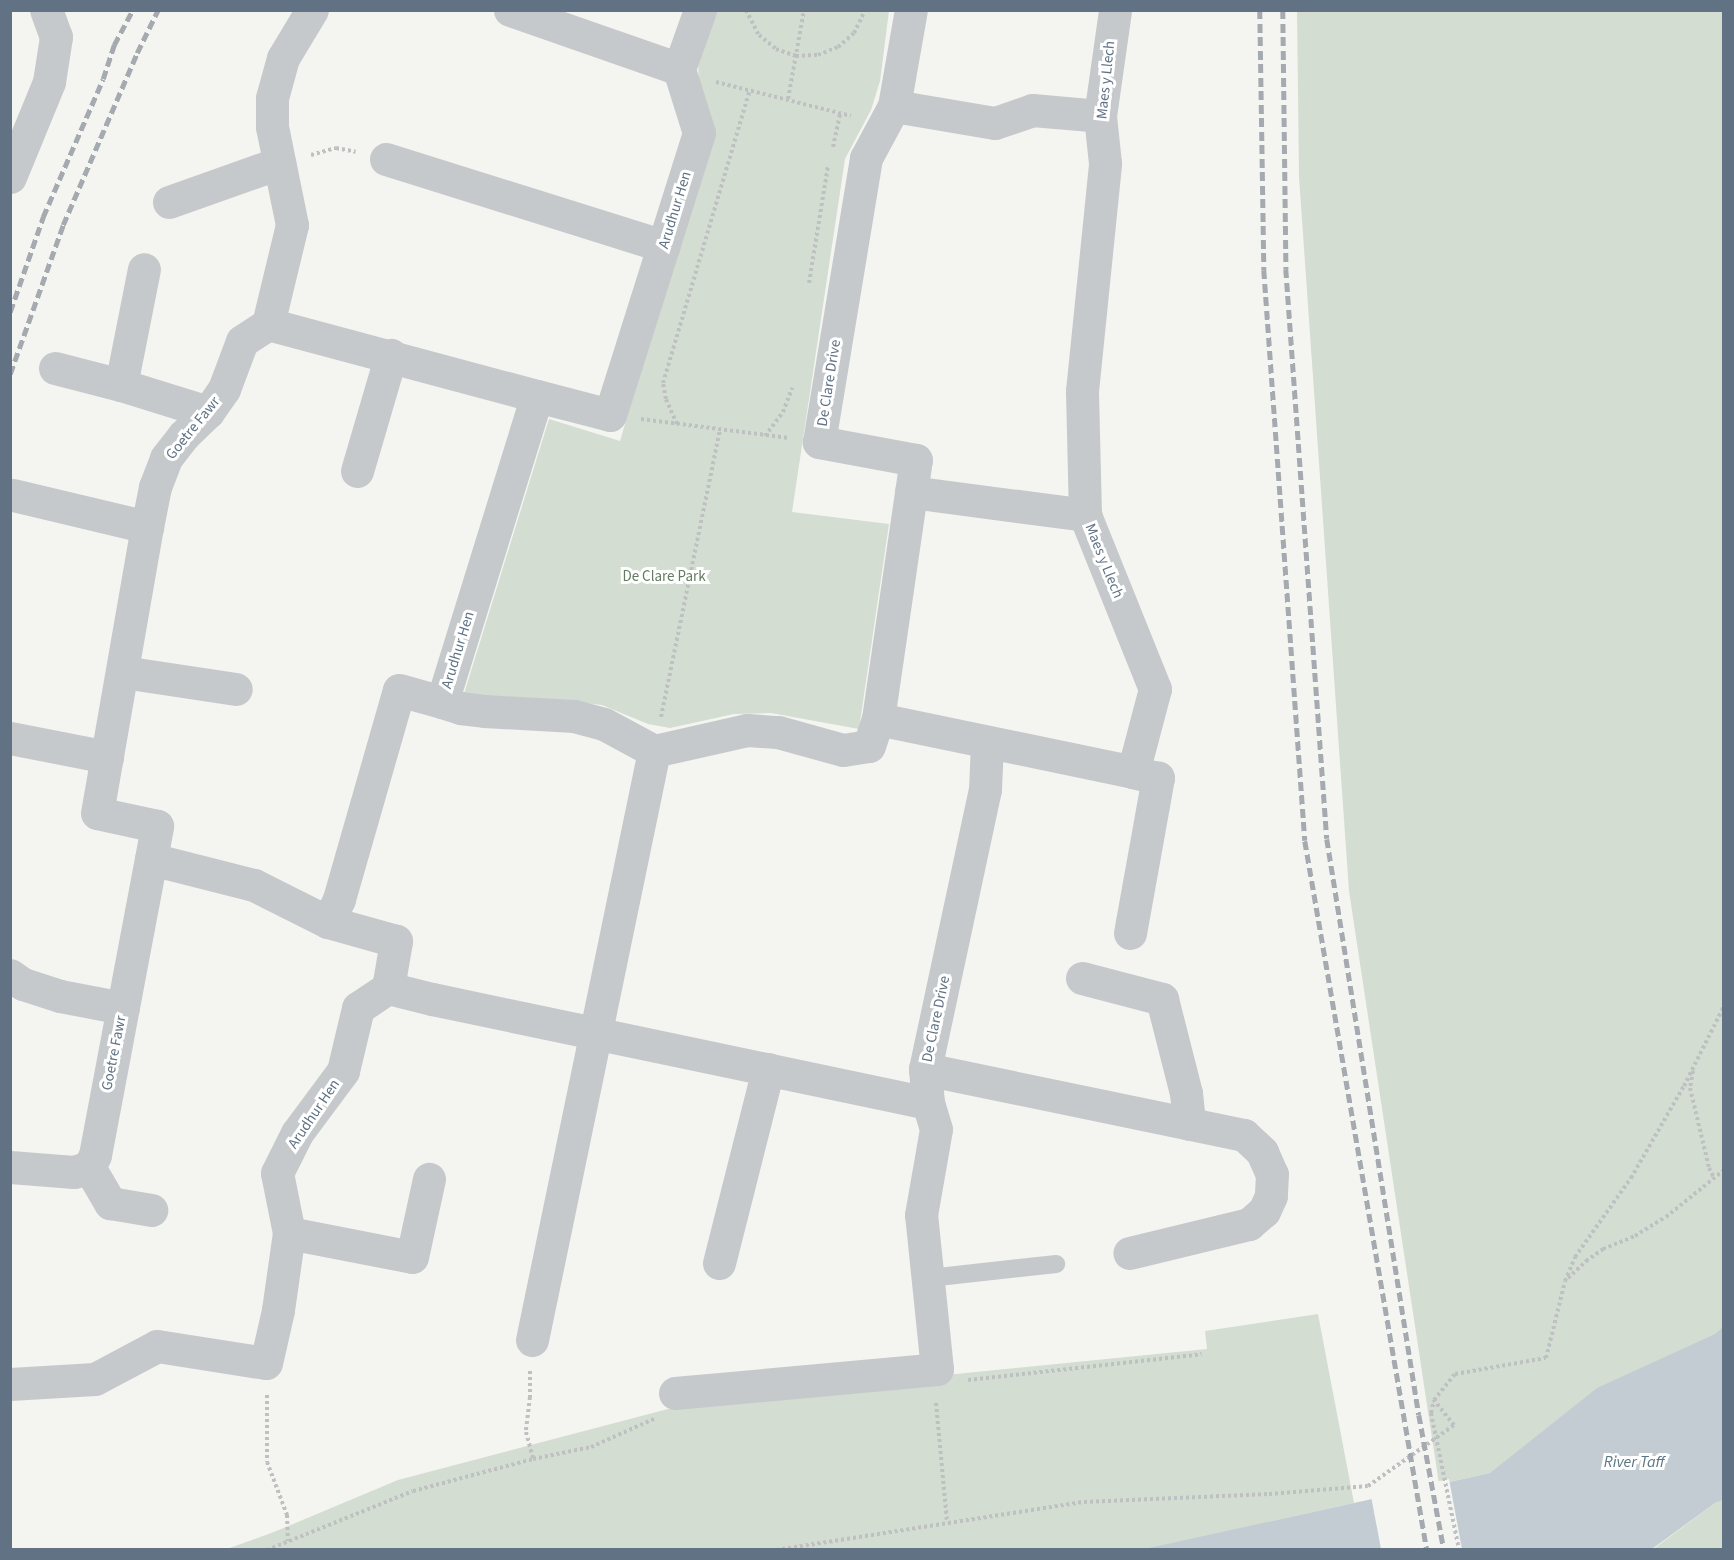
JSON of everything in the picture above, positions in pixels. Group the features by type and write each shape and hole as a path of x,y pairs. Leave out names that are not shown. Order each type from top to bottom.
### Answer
{"street":[{"path":"10,177 49,82 56,37 46,10"},
{"path":"312,10 283,58 272,98 272,127 292,225 268,324 610,415"},
{"path":"510,10 682,77 700,10"},
{"name":"De Clare Drive","path":"654,751 747,730 778,732 843,750 868,746 878,719 916,460 819,442 866,158 888,117 911,10"},
{"name":"Maes y Llech","path":"1115,10 1100,116 1105,163 1082,391 1085,515 1155,688 1133,772"},
{"name":"Arudhur Hen","path":"610,415 699,133 682,77"},
{"path":"888,117 995,123 1032,110 1100,116"},
{"path":"386,159 664,246"},
{"path":"169,202 279,163"},
{"path":"121,385 144,269"},
{"name":"Goetre Fawr","path":"89,1167 95,1155 157,826 97,813 155,487 166,458 183,436 208,412 224,389 242,341 268,324"},
{"path":"357,471 391,356"},
{"path":"55,368 121,385 208,412"},
{"name":"Arudhur Hen","path":"328,922 339,899 399,690 442,702 537,396"},
{"path":"911,492 1085,515"},
{"path":"13,495 147,526"},
{"path":"123,672 237,689"},
{"path":"442,702 460,708 484,711 574,716 604,724 654,751 532,1340"},
{"path":"878,719 1158,778 1130,933"},
{"path":"10,738 107,757"},
{"name":"De Clare Drive","path":"936,1376 929,1278 921,1215 936,1129 928,1102 925,1069 985,790 987,742"},
{"path":"151,859 254,885 328,922 396,941 388,988 928,1102"},
{"path":"10,975 23,984 60,996 123,1008"},
{"path":"1082,978 1162,999 1186,1093 1189,1124"},
{"name":"Arudhur Hen","path":"266,1363 278,1310 289,1233 277,1173 297,1133 343,1071 358,1008 388,988"},
{"path":"719,1263 768,1069"},
{"path":"925,1069 1244,1135 1262,1152 1272,1174 1271,1196 1264,1211 1249,1224 1129,1254"},
{"path":"10,1167 74,1172 89,1167 110,1203 151,1210"},
{"path":"289,1233 412,1257 429,1179"},
{"path":"10,1384 95,1379 158,1346 266,1363"},
{"path":"668,1406 936,1376"}],"lane":[{"path":"929,1278 1056,1264"}],"path":[{"path":"746,10 759,35 776,49 796,56 818,55 838,47 854,33 865,10"},
{"path":"788,99 804,10"},
{"path":"682,77 720,82 840,112 888,117"},
{"path":"677,424 666,399 663,383 750,90"},
{"path":"808,289 824,187 840,112"},
{"path":"279,163 336,148 386,159"},
{"path":"765,435 783,412 794,379"},
{"path":"610,415 819,442"},
{"path":"654,751 720,429"},
{"path":"1459,1550 1431,1413 1434,1400 1455,1374 1545,1358 1565,1281 1575,1257 1631,1178 1724,1006"},
{"path":"1694,1065 1690,1088 1709,1168 1714,1178"},
{"path":"1565,1281 1586,1261 1603,1250 1635,1236 1666,1217 1724,1170"},
{"path":"532,1340 526,1432 533,1459"},
{"path":"946,1522 938,1449 936,1376 1202,1354"},
{"path":"266,1363 267,1462 287,1515 288,1541"},
{"path":"776,1550 1084,1502 1269,1494 1368,1486 1454,1425 1434,1400"},
{"path":"267,1550 413,1491 533,1459 591,1447 651,1420 668,1406"}],"green space":[{"name":"De Clare Park","path":"713,11 889,11 880,81 871,110 845,159 792,512 889,524 859,729 771,713 734,714 670,728 648,724 602,705 557,700 463,697 549,419 620,441 647,350 699,93 698,57"},
{"path":"1297,11 1723,11 1723,1341 1490,1473 1439,1484 1349,891 1299,177"},
{"path":"1318,1314 1354,1503 1268,1522 1237,1550 224,1550 274,1532 398,1480 706,1399 1207,1349 1205,1331"},
{"path":"1723,1500 1723,1549 1652,1550 1715,1503"}],"water":[{"name":"River Taff","path":"1723,1327 1723,1500 1715,1503 1652,1549 1140,1550 1490,1473 1597,1388 1715,1334"}],"pier":[{"path":"1449,1479 1462,1549 1381,1549 1371,1496"}],"railway":[{"path":"10,312 43,217 103,79 114,45 133,10"},
{"path":"10,374 63,225 137,53 158,10"},
{"path":"1260,10 1264,270 1305,841 1427,1550"},
{"path":"1283,10 1286,269 1327,839 1419,1415 1444,1550"}]}
